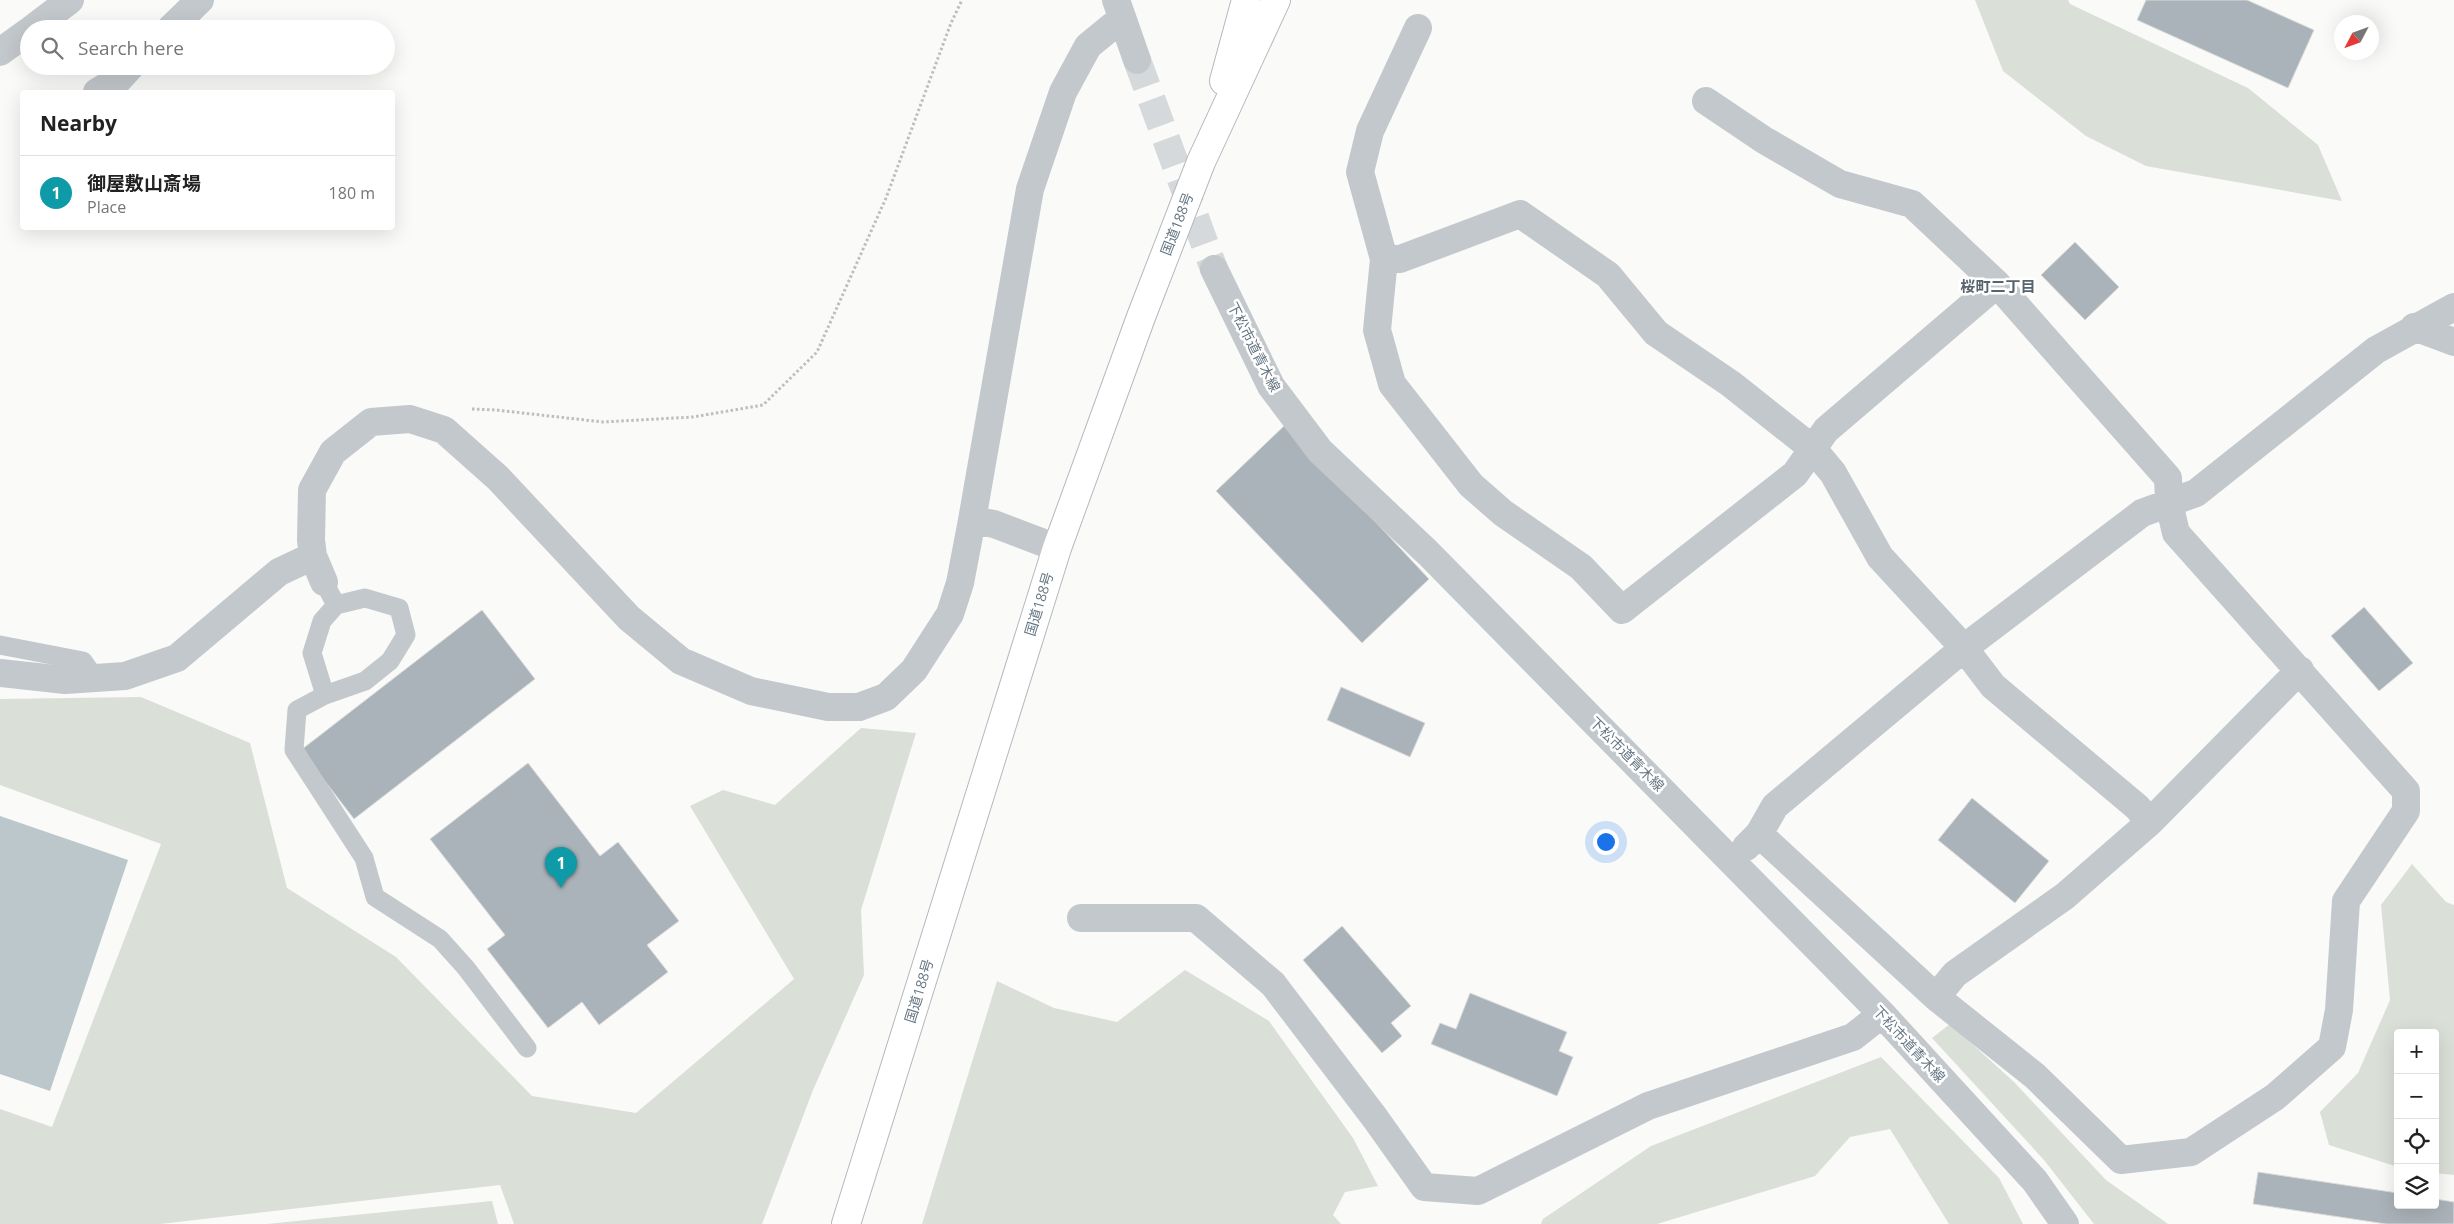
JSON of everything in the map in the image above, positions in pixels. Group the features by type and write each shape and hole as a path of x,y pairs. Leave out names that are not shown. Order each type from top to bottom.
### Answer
{"highway":[{"path":"1201,162 1246,0"},
{"name":"国道188号","path":"846,1224 1057,548 1141,317 1201,162 1276,0"}],"street":[{"path":"44,20 70,0"},
{"path":"179,20 200,0"},
{"path":"330,593 313,556 311,540 312,490 332,452 371,422 410,418 444,430 498,478 629,618 681,661 751,691 828,707 859,707 886,697 914,670 950,614 960,583 1030,189 1067,84 1088,46 1118,10 1137,60"},
{"path":"1418,28 1370,131 1360,172 1384,259 1377,330 1392,384 1471,486 1503,513 1581,567 1622,610 1794,474 1826,430 1997,284"},
{"path":"0,52 20,38"},
{"path":"100,90 122,75"},
{"path":"1706,101 1764,140 1840,184 1912,204 1997,284 2168,478 2169,504 2176,533 2406,791 2406,811 2346,901 2339,1010 2332,1047 2275,1097 2191,1152 2121,1160 2035,1076 1936,997 1759,834"},
{"path":"1384,259 1400,260 1520,214 1608,275 1656,333 1731,384 1812,450 1833,473 1880,557 1964,648 1993,686 2137,807 2150,822"},
{"name":"下松市道青木線","path":"1214,269 1271,386 1320,451 1428,553 1882,1014 2035,1181 2065,1224"},
{"path":"1732,860 1759,834 1775,806 1964,648 2142,513 2196,493 2376,350 2454,306"},
{"path":"2414,327 2454,342"},
{"path":"972,520 994,524 1057,548"},
{"path":"0,673 65,680 125,676 177,658 279,572 313,556"},
{"path":"1936,997 1955,974 2065,896 2150,822 2300,670"},
{"path":"1081,918 1196,918 1273,984 1376,1118 1424,1186 1478,1191 1648,1106 1853,1036 1882,1014"}],"lane":[{"path":"325,695 312,654 330,593 365,598 399,608 406,635 390,661 365,682 325,695 297,710 294,750 364,858 376,898 440,939 466,968 527,1048"},
{"path":"0,645 83,661 95,678"}],"path":[{"path":"444,430 466,409 496,410 603,422 692,417 763,405 817,352 886,198 951,23 962,0"}],"shaded area":[{"path":"1975,0 2068,0 2070,4 2248,88 2318,145 2342,201 2146,166 2086,136 2003,71"},
{"path":"141,697 250,743 287,888 396,957 532,1096 636,1113 794,979 690,806 723,790 775,805 861,728 916,733 861,910 864,975 813,1090 762,1224 514,1224 500,1185 160,1224 0,1224 0,1109 52,1127 161,844 0,785 0,699"},
{"path":"0,816 128,860 50,1091 0,1074"},
{"path":"2412,864 2446,902 2454,905 2454,1175 2439,1173 2439,1029 2394,1029 2394,1166 2329,1145 2320,1112 2358,1073 2390,1000 2381,905"},
{"path":"1185,970 1269,1021 1353,1138 1378,1186 1345,1192 1333,1215 1341,1224 922,1224 997,981 1054,1008 1117,1022"},
{"path":"1950,1024 2014,1082 2106,1180 2168,1224 2094,1224 2044,1160 1932,1038"},
{"path":"1881,1057 1999,1178 2023,1224 1949,1224 1890,1129 1850,1137 1815,1176 1657,1224 1541,1224 1543,1219 1651,1146"},
{"path":"492,1201 498,1224 267,1224"}],"building":[{"path":"2146,0 2247,0 2314,30 2288,88 2137,20"},
{"path":"2075,242 2119,287 2085,320 2041,275"},
{"path":"1285,425 1429,579 1362,643 1216,491"},
{"path":"2364,607 2413,663 2379,691 2331,636"},
{"path":"482,610 535,679 354,819 301,750"},
{"path":"1341,687 1425,723 1410,757 1327,720"},
{"path":"528,763 600,856 618,842 679,921 647,945 668,972 599,1025 582,1002 548,1028 487,949 505,935 430,839"},
{"path":"1972,798 2049,861 2015,903 1938,840"},
{"path":"1342,926 1411,1006 1391,1023 1402,1036 1382,1053 1303,960"},
{"path":"1470,993 1567,1032 1559,1051 1573,1057 1557,1096 1431,1044 1440,1023 1456,1029"},
{"path":"2258,1172 2394,1192 2394,1209 2439,1209 2439,1200 2454,1202 2454,1224 2386,1224 2253,1204"}],"tunnel":[{"path":"1137,60 1214,269"}],"place":[{"name":"御屋敷山斎場","path":"561,888"}],"district":[{"name":"桜町二丁目","path":"1998,287"}]}
